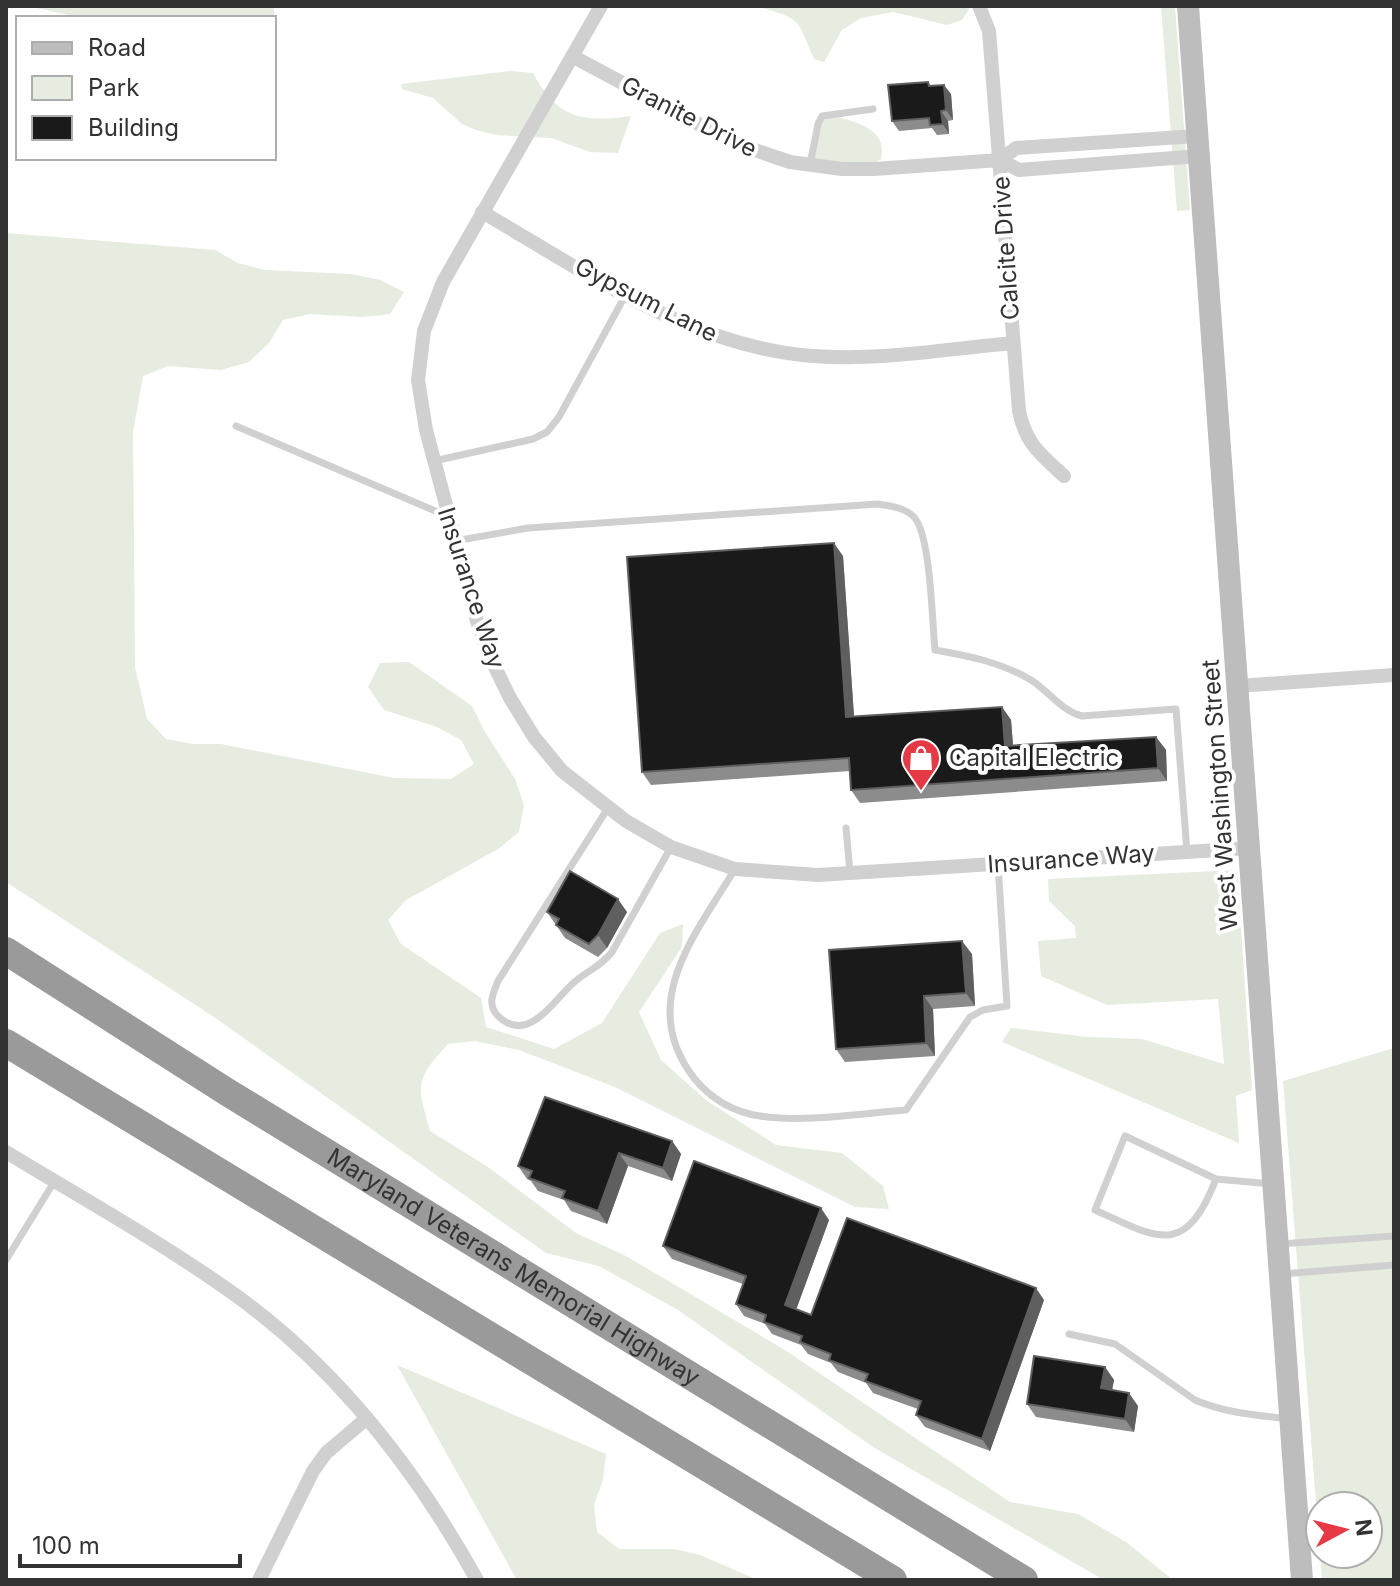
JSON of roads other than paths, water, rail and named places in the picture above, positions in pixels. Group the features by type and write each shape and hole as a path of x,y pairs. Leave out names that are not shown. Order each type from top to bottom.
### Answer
{"highway":[{"name":"Maryland Veterans Memorial Highway","path":"6,951 227,1092 1024,1580"},
{"path":"6,1043 893,1580"}],"main road":[{"name":"West Washington Street","path":"1188,6 1302,1580"}],"street":[{"name":"Insurance Way","path":"601,6 443,282 424,331 418,380 447,516 477,621 510,698 534,737 562,771 608,808 671,847 735,869 782,874 850,873 1250,848"},
{"name":"Calcite Drive","path":"979,6 989,31 1022,426 1033,448 1064,476"},
{"name":"Granite Drive","path":"574,57 734,143 769,157 810,165 874,169 1000,160 1019,170 1198,146"},
{"name":"Granite Drive","path":"1000,160 1016,148 1198,146"},
{"name":"Gypsum Lane","path":"482,212 626,294 712,336 767,351 858,358 1013,343"},
{"path":"1238,686 1394,675"},
{"path":"8,1158 54,1182 235,1295 326,1374 401,1460 435,1509 477,1580"},
{"path":"259,1580 313,1471 326,1453 367,1418"}],"lane":[{"path":"810,165 822,116 873,109"},
{"path":"434,461 533,439 547,432 559,417 626,294"},
{"path":"236,426 447,516"},
{"path":"455,541 543,526 878,504 899,508 914,517 925,546 935,650 999,664 1034,682 1069,712 1082,716 1176,709 1187,852"},
{"path":"608,808 498,981 491,1003 493,1011 501,1019 510,1023 532,1023 579,977 604,963 671,847"},
{"path":"846,828 850,873"},
{"path":"735,869 674,975 669,1001 670,1023 675,1045 701,1087 719,1102 739,1111 777,1118 906,1110 970,1017 983,1010 1007,1006 998,864"},
{"path":"1216,1179 1196,1219 1169,1236 1154,1236 1095,1210 1125,1136 1216,1179 1274,1184"},
{"path":"6,1260 54,1182"},
{"path":"1278,1244 1394,1236"},
{"path":"1280,1274 1394,1265"},
{"path":"1069,1334 1115,1344 1195,1400 1210,1406 1224,1411 1291,1420"}],"place":[{"name":"Capital Electric","path":"921,792"}]}
